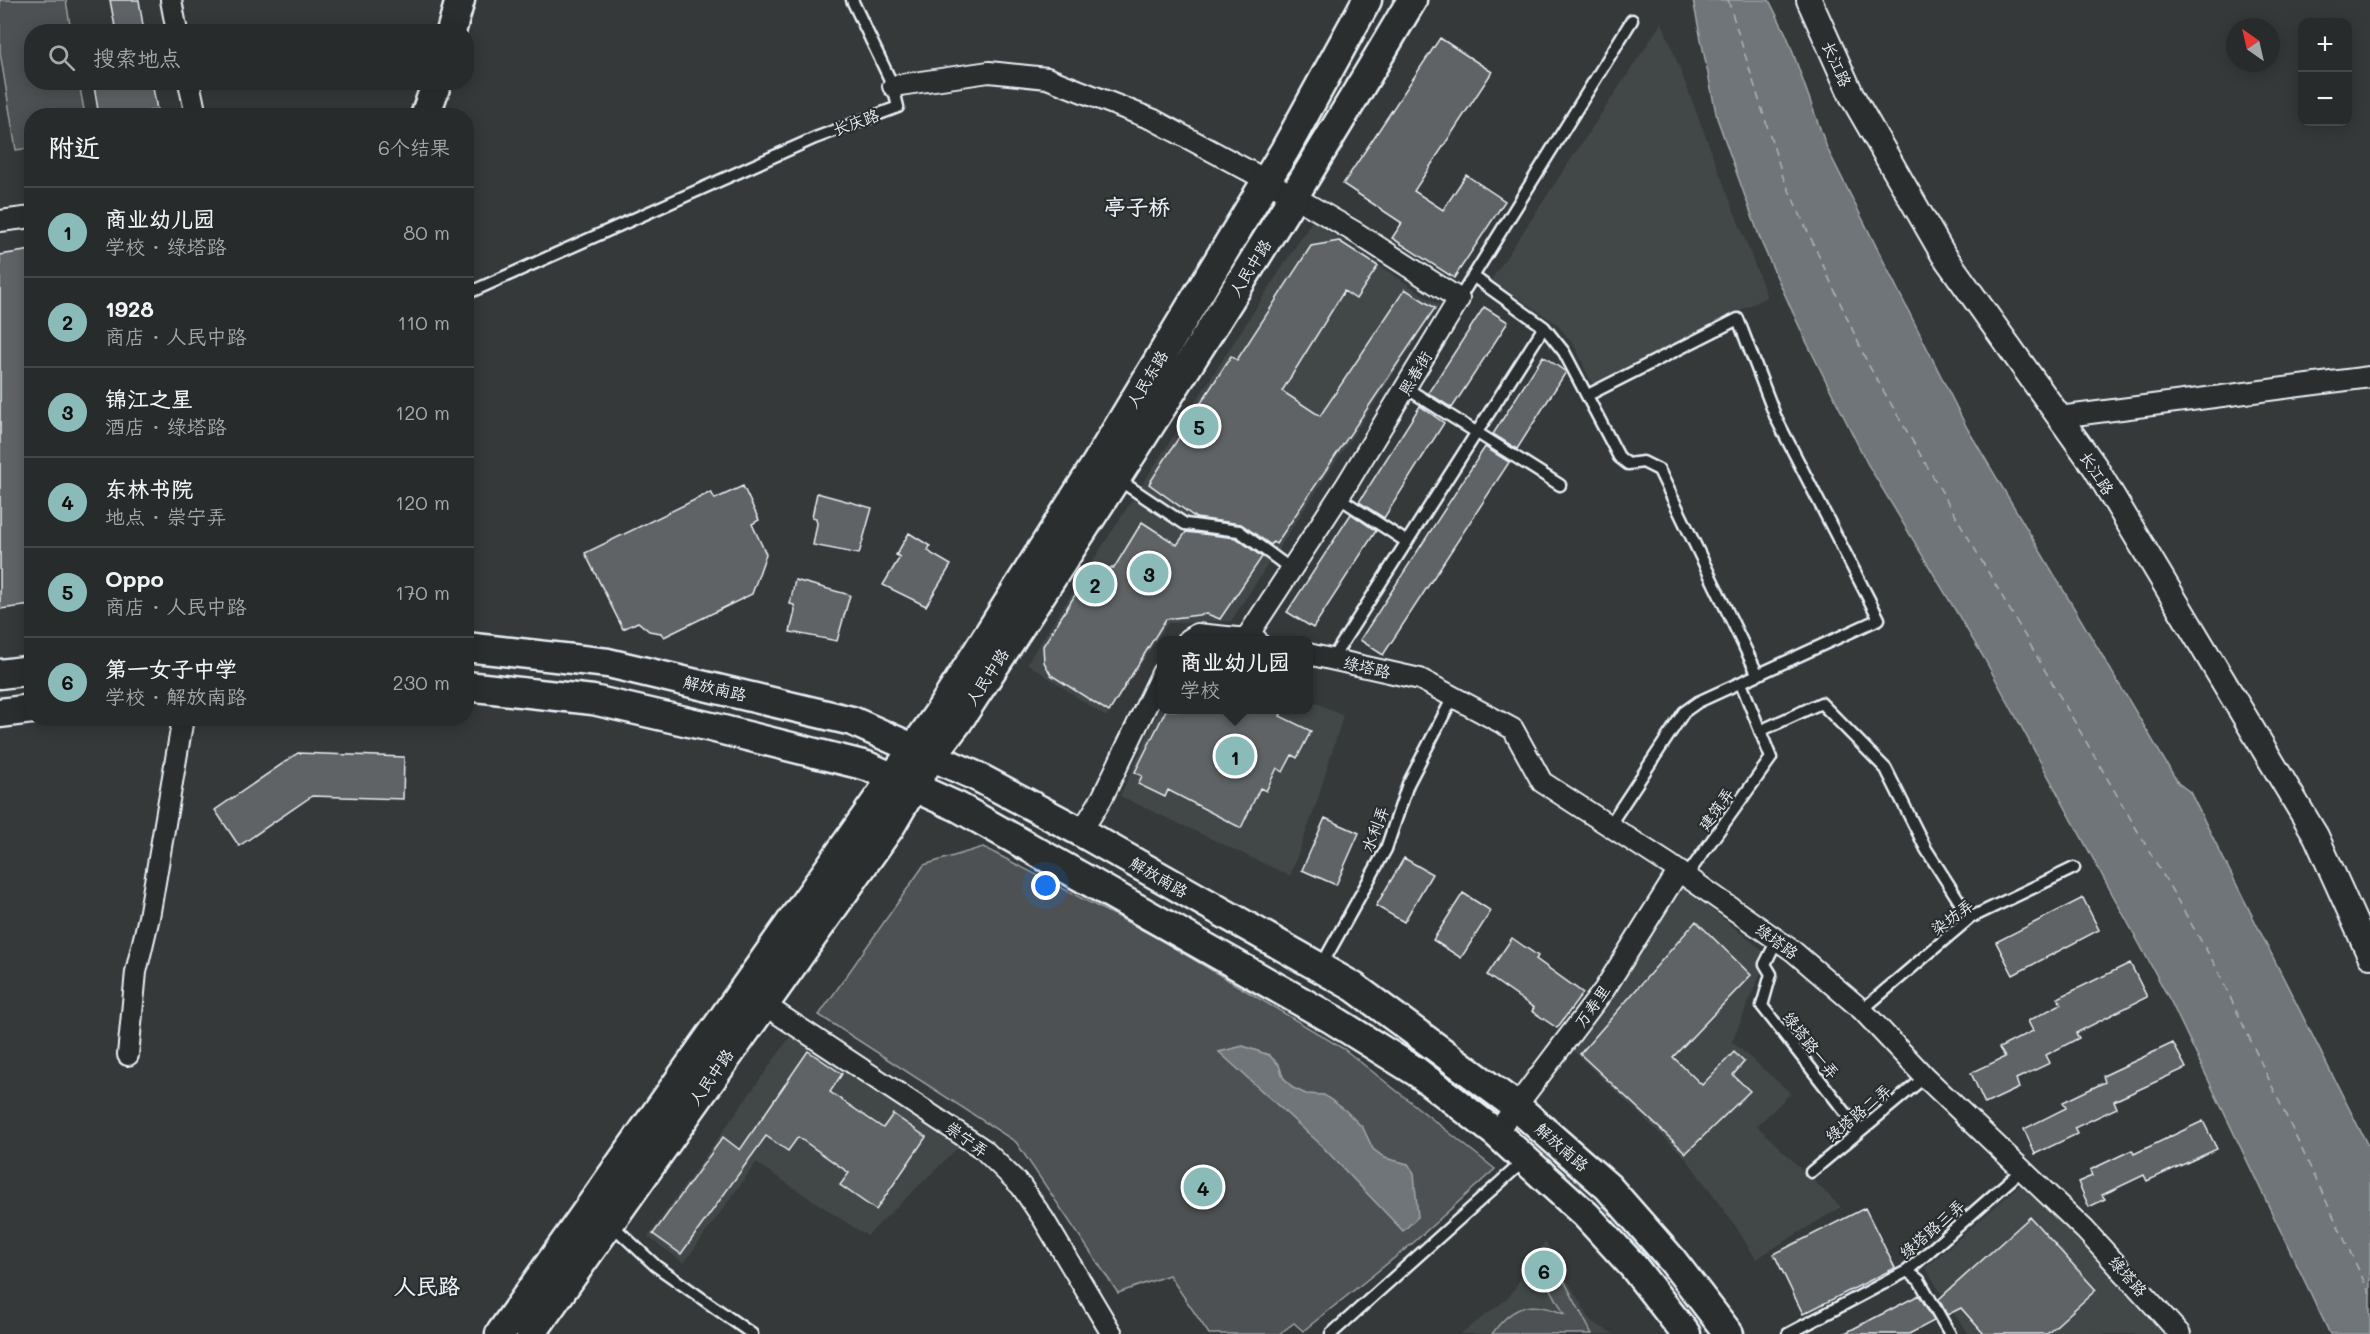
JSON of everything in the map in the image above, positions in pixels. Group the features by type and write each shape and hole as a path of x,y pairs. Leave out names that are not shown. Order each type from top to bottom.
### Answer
{"main road":[{"path":"453,24 460,0"},
{"name":"人民东路","path":"922,753 938,714 1106,471 1266,180 1286,150 1367,0"},
{"name":"人民中路","path":"1106,471 1295,197 1412,0"},
{"path":"428,108 434,90"},
{"name":"解放南路","path":"474,648 608,663 852,721 976,777 1081,832 1354,987 1517,1107 1608,1187 1672,1260 1729,1334"},
{"path":"0,674 24,671"},
{"name":"解放南路","path":"474,687 593,700 867,766 958,807 1332,1019 1417,1072 1496,1133 1586,1215 1634,1266 1686,1334"},
{"path":"0,713 24,711"},
{"name":"人民中路","path":"500,1334 922,753"},
{"name":"人民中路","path":"531,1334 890,827 902,783"}],"street":[{"path":"171,0 176,24"},
{"name":"长江路","path":"1809,0 1852,96 1943,254 2095,467 2316,836 2370,956"},
{"path":"893,86 989,72 1047,78 1154,120 1266,180 1355,232 1459,299"},
{"path":"191,90 194,108"},
{"path":"0,221 24,218"},
{"name":"熙春街","path":"1255,636 1291,569 1406,388 1459,299"},
{"path":"2059,417 2370,377"},
{"path":"1194,636 1197,634 1219,636"},
{"name":"绿塔路","path":"1313,655 1420,679 1513,729 1542,782 1777,940 1862,1010 1926,1077 2085,1230 2181,1334"},
{"path":"1081,832 1102,798 1157,681"},
{"path":"128,1055 135,972 149,917 182,726"},
{"name":"万寿里","path":"1496,1133 1604,990 1682,875"},
{"name":"崇宁弄","path":"763,1004 983,1149 1021,1186 1112,1334"}],"lane":[{"path":"852,0 893,86"},
{"path":"1459,299 1632,20"},
{"name":"长庆路","path":"474,290 815,138 898,107 893,86"},
{"path":"1474,277 1544,327 1564,352 1619,457 1628,464 1643,462 1659,470 1758,675"},
{"path":"1588,395 1738,319 1776,418 1879,619 1684,712 1609,826"},
{"path":"1332,659 1544,327"},
{"path":"1406,388 1560,485"},
{"path":"1106,471 1185,524 1239,531 1291,569"},
{"path":"1338,497 1407,542"},
{"path":"1742,683 1760,731 1821,704 1886,769 1926,849 1971,918"},
{"name":"水利弄","path":"1320,968 1386,849 1408,784 1453,697"},
{"name":"建筑弄","path":"1682,875 1771,758 1760,731"},
{"name":"染坊弄","path":"1862,1010 1971,918 2074,868"},
{"name":"绿塔路一弄","path":"1777,940 1765,964 1771,974 1761,1006 1860,1131"},
{"name":"绿塔路二弄","path":"1811,1172 1926,1077"},
{"path":"1331,1334 1525,1160"},
{"name":"绿塔路三弄","path":"1788,1334 1907,1271 2024,1169"},
{"path":"609,1222 656,1266 752,1334"},
{"path":"1907,1271 1919,1280 1950,1334"}],"shaded area":[{"path":"0,0 66,0 70,24 24,24 24,90 80,90 84,108 24,108 24,149 16,150 0,52"},
{"path":"1693,0 1769,0 1787,36 1827,148 1967,428 2178,783 2190,792 2370,1150 2370,1334 2330,1334 2172,1004 1984,658 1867,463 1804,337 1762,244 1717,118"},
{"path":"1662,22 1767,297 1592,384 1575,347 1557,324 1491,280"},
{"path":"1312,221 1439,305 1231,621 1168,623 1159,636 1157,636 1157,640 1106,717 1027,663"},
{"path":"1313,701 1343,716 1315,808 1290,876 1120,796 1157,714 1313,714"},
{"path":"983,847 1156,937 1344,1049 1495,1169 1413,1243 1303,1331 1294,1323 1279,1334 1209,1334 1169,1275 1118,1293 1016,1142 819,1015 924,865"},
{"path":"1684,887 1768,955 1732,1042 1791,1093 1757,1126 1841,1207 1756,1259 1736,1227 1685,1157 1572,1050"},
{"path":"792,1034 962,1144 867,1236 756,1163 684,1263 648,1237"},
{"path":"1243,1046 1269,1055 1279,1065 1283,1077 1293,1088 1306,1094 1324,1095 1345,1110 1363,1128 1373,1149 1385,1158 1408,1164 1414,1173 1418,1217 1403,1231 1318,1142 1219,1052"},
{"path":"2021,1184 2038,1197 2164,1334 1968,1334 1925,1268"},
{"path":"1545,1241 1591,1321 1614,1334 1460,1334 1508,1298"},
{"path":"1548,1250 1592,1334 1492,1334 1508,1316 1524,1308 1542,1307 1564,1314 1534,1257"}],"building":[{"path":"110,0 139,0 143,24 114,24"},
{"path":"1440,38 1492,72 1414,191 1443,210 1466,175 1505,201 1454,278 1392,238 1402,223 1343,184"},
{"path":"95,90 153,90 157,108 98,108"},
{"path":"1339,241 1378,266 1356,299 1344,291 1282,391 1320,416 1405,289 1435,308 1276,544 1273,542 1271,545 1241,524 1196,518 1149,484 1231,356 1237,360 1311,246"},
{"path":"24,251 24,606 0,609 0,255"},
{"path":"1484,307 1508,322 1452,408 1428,393"},
{"path":"1543,356 1566,372 1517,449 1493,434"},
{"path":"1420,406 1444,423 1384,518 1359,502"},
{"path":"1485,447 1509,462 1383,655 1360,640"},
{"path":"743,486 759,520 752,524 766,554 752,594 664,637 661,633 649,631 638,622 623,629 585,553 711,492 715,499"},
{"path":"817,493 872,508 859,554 813,545 817,524 816,518 812,517"},
{"path":"1351,514 1376,531 1313,628 1287,612"},
{"path":"1142,522 1177,545 1186,532 1236,538 1262,557 1220,619 1207,614 1166,619 1109,712 1051,675 1044,662 1043,646 1092,568 1114,568"},
{"path":"909,533 930,546 928,550 932,554 951,565 926,606 883,585 900,557 896,555"},
{"path":"795,580 850,595 837,641 790,632 795,611 794,605 790,604"},
{"path":"1164,714 1281,714 1280,716 1311,731 1297,758 1292,755 1283,772 1277,768 1266,791 1260,788 1241,828 1168,790 1165,797 1138,784 1142,776 1135,772"},
{"path":"298,753 404,757 403,799 312,796 239,846 215,810"},
{"path":"1325,818 1359,833 1336,885 1302,870"},
{"path":"1404,858 1432,874 1404,922 1376,906"},
{"path":"1463,893 1491,911 1461,958 1433,940"},
{"path":"2083,898 2099,930 2013,975 1996,942"},
{"path":"1696,921 1751,975 1673,1057 1702,1085 1734,1052 1744,1062 1733,1075 1750,1091 1686,1153 1580,1054"},
{"path":"1512,938 1538,956 1536,959 1583,993 1557,1028 1532,1011 1534,1008 1487,975"},
{"path":"2130,963 2147,997 2076,1033 2079,1038 2046,1055 2050,1063 2016,1079 2019,1088 1985,1104 1971,1073 2005,1057 1999,1048 2033,1031 2028,1021 2061,1004 2058,998"},
{"path":"2173,1043 2186,1068 2114,1101 2117,1108 2074,1128 2077,1134 2035,1154 2024,1129 2066,1108 2063,1102 2105,1082 2103,1076"},
{"path":"808,1051 842,1074 830,1092 883,1128 893,1114 926,1137 876,1210 840,1185 849,1173 798,1137 788,1151 766,1136 681,1254 653,1234 723,1137 740,1150"},
{"path":"2203,1121 2217,1149 2147,1181 2144,1175 2102,1195 2105,1199 2089,1207 2078,1182 2092,1176 2090,1170 2132,1150 2134,1154"},
{"path":"1865,1208 1895,1268 1803,1314 1774,1254"},
{"path":"2030,1217 2096,1290 2047,1334 1984,1334 1961,1308 1947,1315 1939,1299"},
{"path":"1919,1295 1934,1321 1909,1334 1843,1334"}],"ferry route":[{"path":"1728,0 1783,177 1868,364 2215,965 2370,1294"}],"place":[{"name":"Oppo","path":"1199,426"},
{"name":"锦江之星","path":"1149,573"},
{"name":"1928","path":"1095,584"},
{"name":"商业幼儿园","path":"1235,756"},
{"name":"东林书院","path":"1203,1187"},
{"name":"第一女子中学","path":"1544,1270"}],"district":[{"name":"亭子桥","path":"1137,207"},
{"name":"人民路","path":"427,1286"}]}
